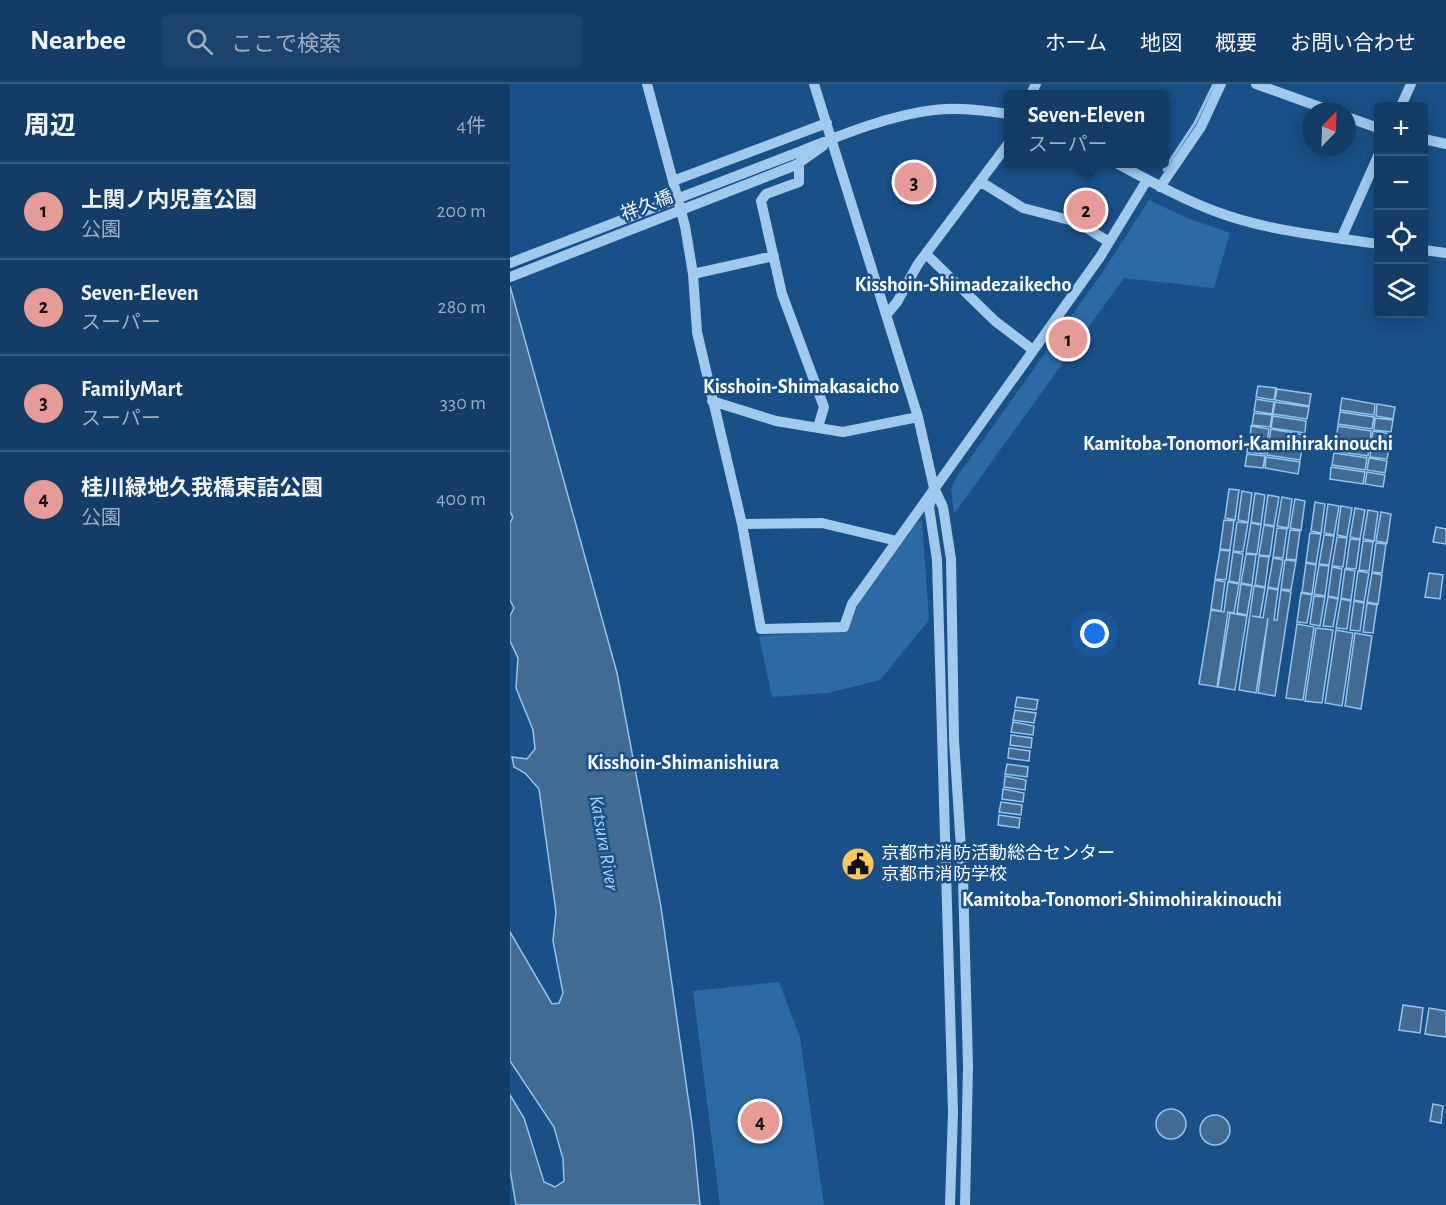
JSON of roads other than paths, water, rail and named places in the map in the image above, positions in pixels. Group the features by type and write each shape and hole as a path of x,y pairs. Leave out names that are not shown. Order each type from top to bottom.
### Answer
{"street":[{"path":"647,84 685,226 693,274 698,332 742,524 761,629 844,627 852,604 1109,242 1147,180"},
{"path":"814,84 918,417 934,488 943,507 951,559 954,740 963,879 968,1066 965,1205"},
{"path":"1160,187 1201,127 1221,84"},
{"path":"1256,84 1306,102"},
{"path":"1403,102 1411,84"},
{"name":"祥久橋","path":"510,263 833,139 932,110 975,109 1004,113"},
{"path":"1356,120 1374,127"},
{"path":"673,182 827,123"},
{"path":"818,427 824,407 782,294 761,201 766,194 799,182 798,165 833,139"},
{"path":"1428,140 1446,144"},
{"path":"887,314 926,254 1004,150"},
{"name":"祥久橋","path":"510,277 798,165"},
{"path":"1341,239 1374,165"},
{"path":"1125,168 1160,187 1239,219 1308,235 1374,243"},
{"path":"981,182 1023,208 1077,222 1109,242"},
{"path":"1428,251 1446,253"},
{"path":"926,254 995,321 1033,350"},
{"path":"693,274 774,256"},
{"path":"712,401 776,421 843,432 918,417"},
{"path":"934,488 929,507 937,560 943,755 953,1112 950,1205"},
{"path":"742,524 822,523 897,541"}],"water":[{"name":"Katsura River","path":"510,286 617,673 661,907 693,1132 700,1205 516,1205 510,1170 510,1095 524,1118 544,1182 555,1187 564,1181 563,1159 554,1127 510,1061 510,932 552,1004 559,1003 563,993 553,941 556,912 539,789 525,773 514,767 512,757 527,759 535,749 533,730 516,688 518,658 510,641 510,616 514,608 510,600 510,523 513,517 510,512"},
{"path":"1258,386 1276,388 1274,400 1256,397"},
{"path":"1277,389 1311,394 1309,406 1275,400"},
{"path":"1342,398 1375,404 1374,415 1340,410"},
{"path":"1256,399 1274,402 1272,414 1254,411"},
{"path":"1275,402 1309,407 1307,419 1273,414"},
{"path":"1377,404 1395,407 1393,419 1376,416"},
{"path":"1340,412 1374,417 1372,429 1338,424"},
{"path":"1254,413 1272,415 1270,427 1252,425"},
{"path":"1273,416 1306,421 1305,433 1271,428"},
{"path":"1375,418 1393,420 1391,432 1374,430"},
{"path":"1251,426 1269,429 1267,441 1250,438"},
{"path":"1338,426 1371,431 1370,443 1336,438"},
{"path":"1271,429 1304,435 1303,446 1269,441"},
{"path":"1373,431 1391,434 1389,446 1371,443"},
{"path":"1335,439 1369,445 1368,456 1334,451"},
{"path":"1249,440 1267,442 1265,454 1247,452"},
{"path":"1268,443 1302,448 1300,460 1267,455"},
{"path":"1371,445 1389,447 1387,459 1370,457"},
{"path":"1334,453 1367,458 1365,470 1332,465"},
{"path":"1247,454 1265,456 1263,468 1245,466"},
{"path":"1266,457 1300,462 1298,474 1265,468"},
{"path":"1369,458 1387,461 1385,473 1367,470"},
{"path":"1331,467 1365,472 1363,484 1330,479"},
{"path":"1367,472 1385,475 1383,487 1365,484"},
{"path":"1229,489 1239,490 1235,520 1225,518"},
{"path":"1242,491 1252,493 1248,522 1238,520"},
{"path":"1255,493 1265,495 1261,524 1251,522"},
{"path":"1268,495 1279,497 1274,526 1264,524"},
{"path":"1282,497 1292,499 1288,528 1277,526"},
{"path":"1295,499 1305,501 1301,530 1290,528"},
{"path":"1315,502 1325,504 1321,533 1311,531"},
{"path":"1328,504 1339,506 1334,535 1324,533"},
{"path":"1341,506 1352,508 1347,537 1337,535"},
{"path":"1355,508 1365,510 1360,539 1350,537"},
{"path":"1368,510 1378,512 1374,541 1363,539"},
{"path":"1381,512 1391,514 1387,543 1376,541"},
{"path":"1224,520 1234,521 1230,550 1220,549"},
{"path":"1237,522 1248,523 1243,552 1233,551"},
{"path":"1251,523 1261,525 1257,554 1246,553"},
{"path":"1264,525 1274,527 1270,556 1259,555"},
{"path":"1436,527 1446,529 1446,544 1433,542"},
{"path":"1277,528 1287,529 1283,558 1273,557"},
{"path":"1290,530 1300,531 1296,560 1286,559"},
{"path":"1310,533 1321,534 1316,564 1306,562"},
{"path":"1324,535 1334,536 1329,565 1319,564"},
{"path":"1337,537 1347,538 1343,567 1332,566"},
{"path":"1350,539 1360,540 1356,569 1346,568"},
{"path":"1363,541 1373,542 1369,571 1359,570"},
{"path":"1376,543 1386,544 1382,573 1372,572"},
{"path":"1220,550 1230,551 1226,580 1215,579"},
{"path":"1233,552 1243,554 1239,583 1229,581"},
{"path":"1246,554 1256,555 1252,585 1241,583"},
{"path":"1259,556 1269,557 1265,587 1255,585"},
{"path":"1273,558 1283,560 1278,589 1268,587"},
{"path":"1285,560 1296,561 1291,590 1281,589"},
{"path":"1306,563 1316,565 1312,594 1302,592"},
{"path":"1319,565 1329,566 1325,596 1314,594"},
{"path":"1332,567 1342,569 1338,598 1328,596"},
{"path":"1345,569 1355,571 1351,600 1341,598"},
{"path":"1358,571 1369,573 1364,602 1354,600"},
{"path":"1372,573 1382,575 1378,604 1367,602"},
{"path":"1429,573 1443,575 1440,599 1425,597"},
{"path":"1215,580 1225,582 1221,611 1211,609"},
{"path":"1228,582 1239,584 1234,613 1228,612 1217,687 1199,684 1211,610 1224,612"},
{"path":"1241,584 1252,586 1247,615 1237,613"},
{"path":"1254,586 1265,588 1260,617 1252,616 1263,618 1268,588 1278,590 1274,620 1277,620 1281,590 1291,592 1275,696 1258,693 1268,618 1256,693 1239,690"},
{"path":"1301,593 1312,595 1307,623 1297,622"},
{"path":"1314,596 1325,597 1320,626 1310,624"},
{"path":"1328,597 1338,599 1333,627 1323,626"},
{"path":"1341,599 1351,601 1347,629 1336,628"},
{"path":"1354,601 1364,603 1360,631 1350,630"},
{"path":"1367,603 1377,605 1373,633 1363,632"},
{"path":"1230,613 1247,616 1235,690 1218,687"},
{"path":"1297,624 1314,627 1303,700 1286,698"},
{"path":"1316,628 1333,630 1322,703 1305,701"},
{"path":"1336,630 1353,633 1342,706 1325,703"},
{"path":"1355,633 1372,636 1361,709 1345,706"},
{"path":"1017,697 1038,700 1036,710 1015,707"},
{"path":"1015,710 1036,713 1034,723 1013,720"},
{"path":"1013,722 1034,726 1033,735 1011,732"},
{"path":"1011,735 1032,738 1031,748 1010,745"},
{"path":"1009,748 1030,751 1029,761 1008,758"},
{"path":"1007,764 1028,767 1027,777 1005,774"},
{"path":"1005,776 1026,780 1025,790 1004,787"},
{"path":"1003,789 1024,793 1023,802 1002,799"},
{"path":"1001,802 1022,805 1021,815 999,812"},
{"path":"999,815 1020,818 1019,828 998,825"},
{"path":"1403,1005 1423,1008 1420,1033 1399,1030"},
{"path":"1429,1008 1446,1011 1446,1037 1425,1034"},
{"path":"1433,1104 1443,1106 1441,1123 1430,1121"},
{"path":"1171,1109 1182,1113 1186,1124 1182,1135 1171,1139 1160,1135 1156,1124 1160,1113"},
{"path":"1215,1115 1226,1119 1230,1130 1226,1141 1215,1145 1204,1141 1200,1130 1204,1119"}],"waterway":[{"path":"1169,162 1195,123 1214,84"}],"place":[{"name":"FamilyMart","path":"914,182"},
{"name":"Seven-Eleven","path":"1086,210"},
{"name":"上関ノ内児童公園","path":"1068,339"},
{"name":"京都市消防活動総合センター 京都市消防学校","path":"858,864"},
{"name":"桂川緑地久我橋東詰公園","path":"760,1121"}],"district":[{"name":"Kisshoin-Shimadezaikecho","path":"963,285"},
{"name":"Kisshoin-Shimakasaicho","path":"801,387"},
{"name":"Kamitoba-Tonomori-Kamihirakinouchi","path":"1238,444"},
{"name":"Kisshoin-Shimanishiura","path":"683,763"},
{"name":"Kamitoba-Tonomori-Shimohirakinouchi","path":"1122,900"}]}
